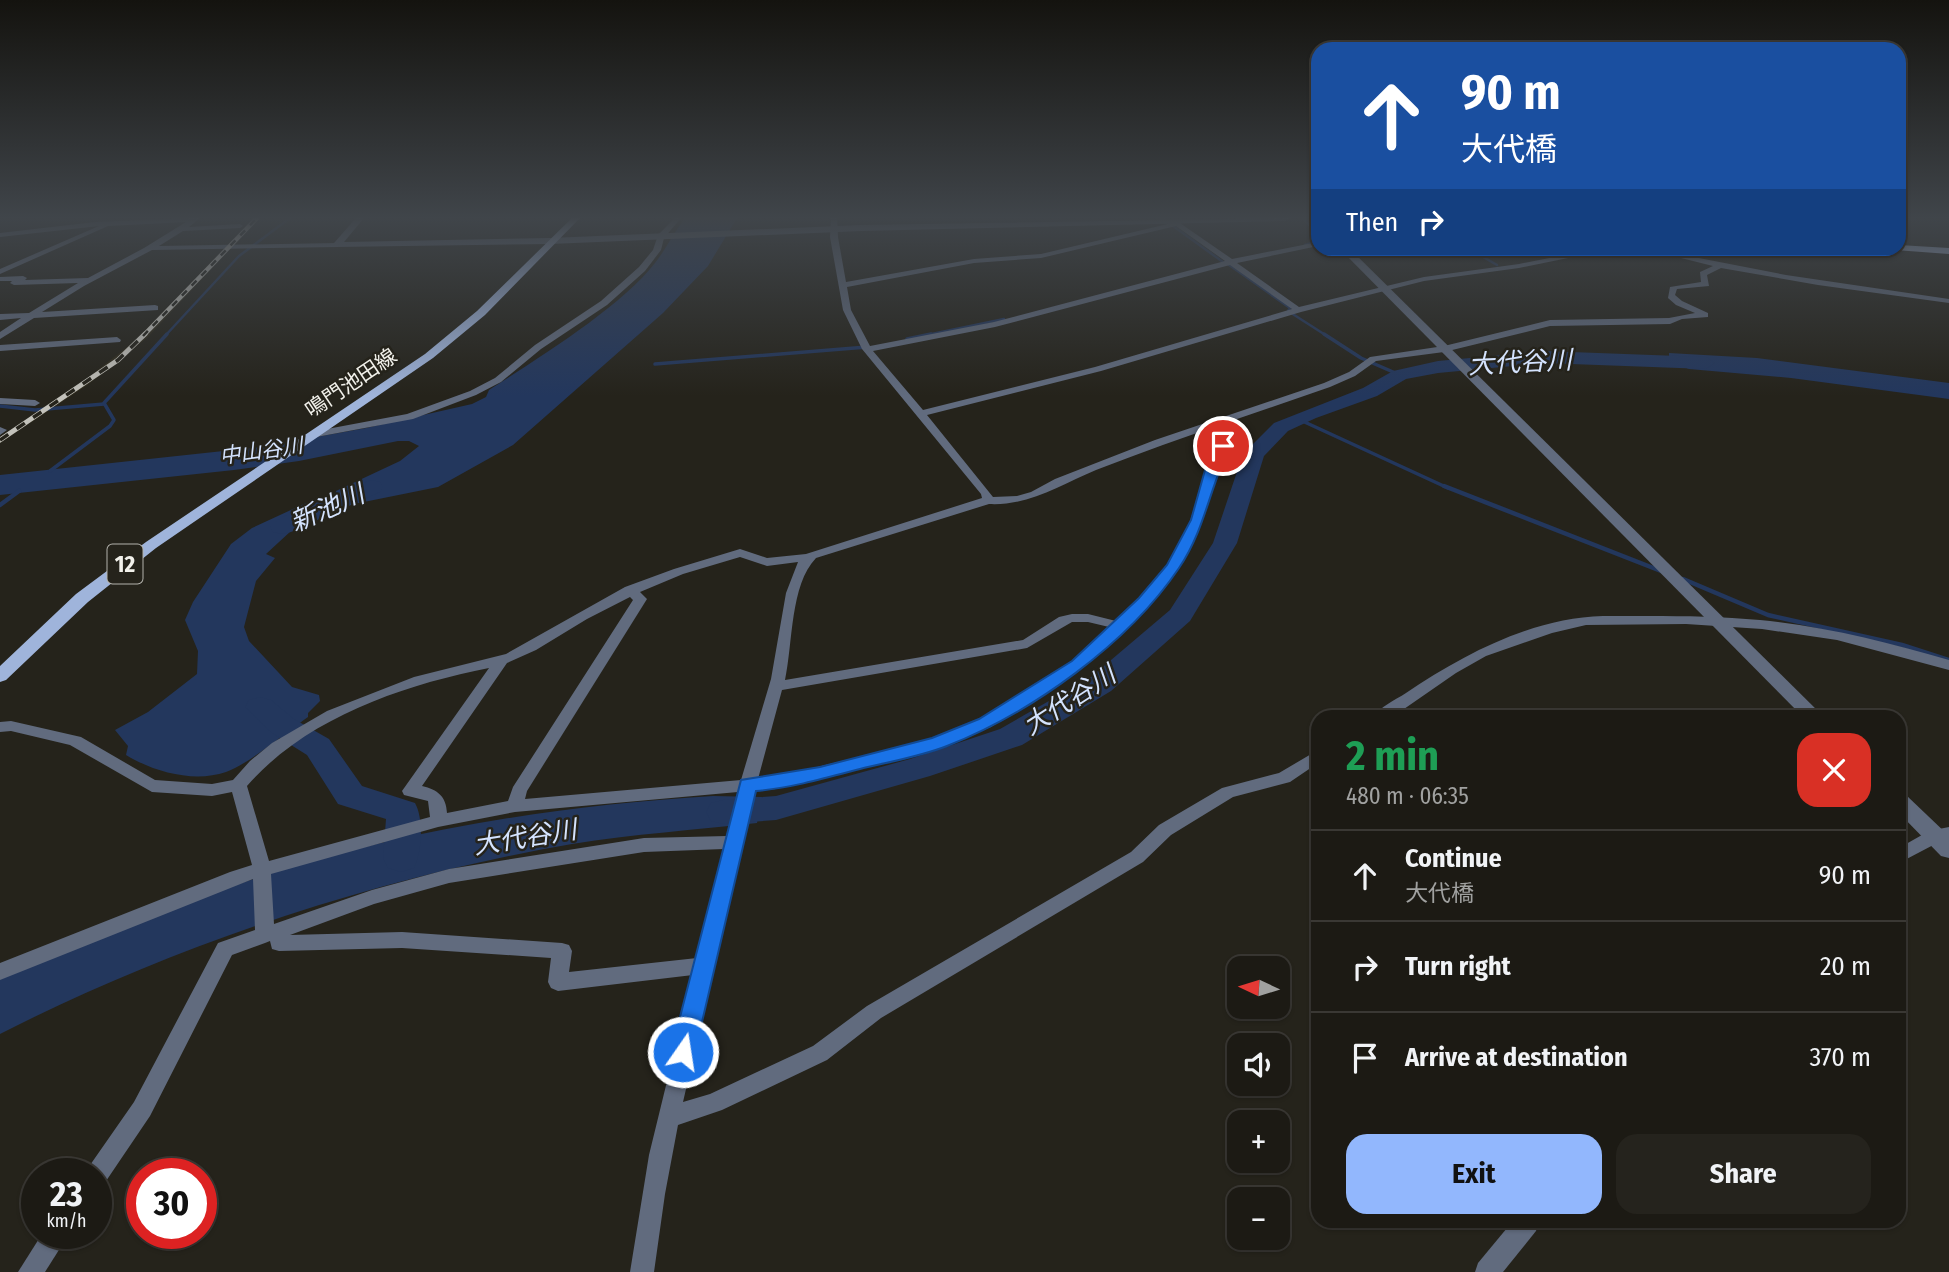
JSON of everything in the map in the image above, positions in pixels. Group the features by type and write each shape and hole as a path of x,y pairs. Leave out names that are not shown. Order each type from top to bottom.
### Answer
{"main road":[{"name":"鳴門池田線","path":"0,676 82,598 151,545 429,356 481,313 515,277"}],"street":[{"path":"0,336 94,277"},
{"path":"309,437 409,417 473,393 498,380 538,346 604,303 633,277"},
{"path":"841,277 847,310 866,349 987,494 988,500"},
{"path":"842,285 884,277"},
{"path":"866,349 995,324 1173,277"},
{"path":"1252,277 1298,310"},
{"path":"1372,277 1808,710"},
{"path":"920,414 1098,369 1298,310 1436,277"},
{"path":"0,727 11,726 75,741 152,786 212,790 237,785 268,755 323,719 359,701 443,672 502,660 630,590 679,569 740,553 747,553 761,562 771,563 807,558 988,500 1001,501 1030,496 1070,476 1159,442 1326,385 1352,374 1373,359 1446,351 1565,321 1670,321 1704,315 1671,296 1674,287 1678,285 1706,284 1702,277"},
{"path":"1784,277 1949,301"},
{"path":"0,279 23,278 14,283 89,280"},
{"path":"0,317 155,308"},
{"path":"0,348 117,340"},
{"path":"0,401 35,403"},
{"path":"0,972 262,872 438,821 515,806 747,789 937,743 986,723 1078,664 1121,626 1173,566 1197,520 1212,470 1236,424 1231,418"},
{"path":"642,1272 647,1217 669,1117 735,836 785,653 796,578 807,558"},
{"path":"515,806 519,791 640,599 630,590"},
{"path":"775,686 1027,644 1064,620 1072,618 1088,618 1121,626"},
{"path":"1391,710 1471,658 1495,647 1578,622 1716,619 1816,631 1878,644 1949,665"},
{"path":"438,821 439,808 434,796 428,792 410,791 502,660"},
{"path":"669,1117 714,1103 820,1053 874,1012 1137,857 1165,830 1228,792 1284,778 1311,760"},
{"path":"237,785 262,872 270,931 279,943 402,940 562,951 558,982 706,965"},
{"path":"1906,806 1944,840 1906,854"},
{"path":"108,1158 142,1109 225,949 373,897 449,876 644,845 735,836"},
{"path":"1487,1272 1522,1228"},
{"path":"30,1272 46,1249"}],"shaded area":[{"path":"196,277 204,277 147,338 89,384 0,443 0,437 80,384 137,339"}],"water":[{"name":"中山谷川","path":"642,277 697,277 663,313 513,445 438,487 349,505 337,499 336,491 400,461 419,446 409,441 398,441 299,461 234,470 0,495 0,475 261,447 366,428 472,404 486,397 489,390 577,331"},
{"path":"1669,353 1757,358 1949,383 1949,399 1791,378 1689,369 1669,362"},
{"path":"306,503 322,513 291,531 266,554 275,558 256,581 244,627 249,641 292,687 319,695 320,701 308,713 308,717 256,755 226,772 201,776 174,774 126,755 128,746 115,730 148,712 197,674 198,651 185,620 193,602 231,544 252,528"},
{"path":"713,796 762,797 757,823 572,844 499,858 352,895 207,943 136,971 0,1034 0,979 147,918 236,885 352,850 471,824 592,807"}],"waterway":[{"path":"165,336 219,277"},
{"path":"1247,277 1290,308 1288,311 1327,336"},
{"path":"922,336 1004,319"},
{"path":"50,471 110,426 114,420 104,403 167,334"},
{"path":"907,339 931,334"},
{"path":"1324,334 1361,358 1400,375"},
{"path":"655,364 867,347"},
{"name":"大代谷川","path":"723,812 776,808 918,768 1011,737 1101,684 1180,615 1225,543 1254,454 1281,427 1309,414 1370,392 1400,375 1438,367 1544,357 1706,363"},
{"path":"0,406 35,410 104,404"},
{"path":"1298,419 1448,488"},
{"path":"1444,486 1661,571"},
{"name":"新池川","path":"282,527 372,487"},
{"path":"0,505 19,491"},
{"path":"1683,579 1768,615 1902,645 1949,660"},
{"name":"新池川","path":"260,707 283,726 318,747 350,795 403,812 401,858"}],"railway":[{"path":"144,335 200,277"},
{"path":"0,440 118,360 144,335"}],"route":[{"path":"683,1052 748,785 776,783 937,743 986,723 1078,664 1121,626 1173,566 1197,520 1212,470 1223,446"}]}
